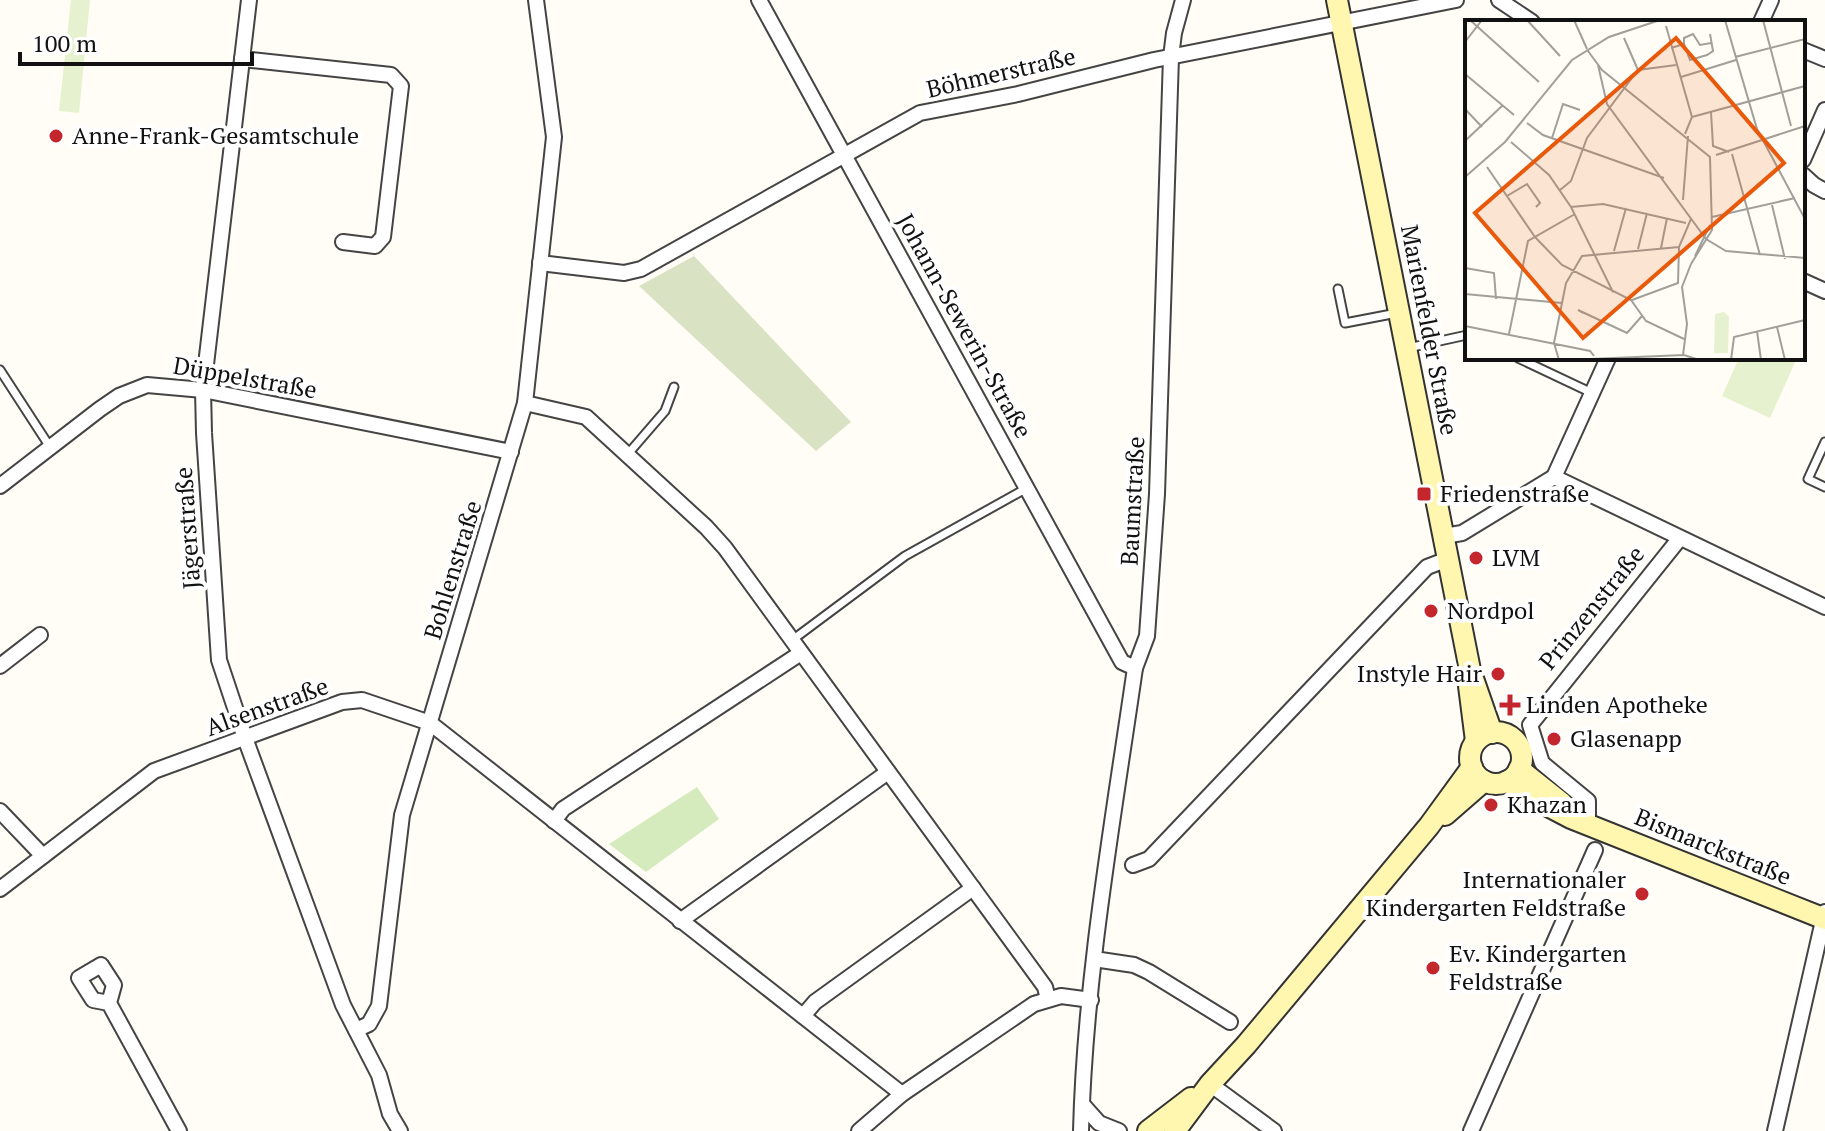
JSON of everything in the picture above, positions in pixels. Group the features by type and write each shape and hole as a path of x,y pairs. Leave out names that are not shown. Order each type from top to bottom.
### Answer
{"street":[{"name":"Jägerstraße","path":"249,0 203,390 219,660 343,1005 356,1030"},
{"name":"Bohlenstraße","path":"356,1030 369,1024 379,1006 402,815 525,403 554,137 536,0"},
{"name":"Johann-Sewerin-Straße","path":"759,0 1122,662 1135,668"},
{"name":"Baumstraße","path":"1081,1131 1094,959 1135,668 1147,636 1157,494 1171,57 1183,0"},
{"name":"Marienfelder Straße","path":"1337,0 1484,737"},
{"name":"Böhmerstraße","path":"540,263 624,273 641,269 920,113 1018,94 1171,57 1456,0"},
{"path":"1499,0 1529,20"},
{"path":"1762,20 1771,0"},
{"path":"1805,51 1825,59"},
{"path":"242,59 391,75 401,86 383,237 375,246 343,242"},
{"path":"1805,155 1825,110"},
{"path":"1805,177 1825,191"},
{"path":"1805,282 1825,291"},
{"path":"1444,536 1462,533 1554,477 1607,360"},
{"name":"Düppelstraße","path":"0,486 119,396 147,385 203,390 511,452"},
{"path":"525,403 586,417 716,538 1045,987 1048,999"},
{"path":"1554,477 1825,607"},
{"name":"Prinzenstraße","path":"1585,824 1588,801 1542,763 1530,725 1680,538"},
{"path":"1133,865 1149,859 1427,567 1448,559"},
{"path":"0,666 40,635"},
{"path":"554,821 563,809 801,653"},
{"name":"Alsenstraße","path":"0,889 154,771 342,702 362,700 430,723 902,1094"},
{"path":"1501,733 1517,742 1522,760 1513,775 1499,784 1478,774 1471,753 1484,737 1501,733"},
{"path":"680,921 888,772"},
{"path":"1175,1131 1210,1084 1256,1034 1429,826 1456,807 1478,774"},
{"name":"Bismarckstraße","path":"1513,775 1585,824 1825,916"},
{"path":"0,811 43,856"},
{"path":"1471,1131 1595,850"},
{"path":"803,1016 815,1002 973,888"},
{"path":"1775,1131 1825,916"},
{"path":"1094,959 1134,965 1230,1022"},
{"path":"859,1131 902,1094 1034,1004 1061,996 1091,1000"},
{"path":"109,1003 179,1131"},
{"path":"356,1030 379,1075 390,1114 400,1131"},
{"path":"1147,1131 1210,1084"},
{"path":"1210,1084 1274,1131"},
{"path":"1082,1104 1099,1123 1119,1131"}],"lane":[{"path":"1338,289 1345,323 1400,313"},
{"path":"1406,348 1465,335"},
{"path":"1522,360 1592,393"},
{"path":"0,370 50,447"},
{"path":"627,455 665,411 674,387"},
{"path":"1825,442 1808,479 1825,487"},
{"path":"791,641 905,556 1028,488"}],"green space":[{"path":"71,0 90,0 79,113 59,111"},
{"path":"694,256 851,422 816,451 639,286"},
{"path":"1738,360 1796,360 1770,418 1722,396"},
{"path":"697,787 719,819 646,872 609,844"}],"place":[{"name":"Anne-Frank-Gesamtschule","path":"56,136"},
{"name":"Friedenstraße","path":"1424,494"},
{"name":"LVM","path":"1476,558"},
{"name":"Nordpol","path":"1431,611"},
{"name":"Instyle Hair","path":"1498,674"},
{"name":"Linden Apotheke","path":"1510,705"},
{"name":"Glasenapp","path":"1554,739"},
{"name":"Khazan","path":"1491,805"},
{"name":"Internationaler Kindergarten Feldstraße","path":"1642,894"},
{"name":"Ev. Kindergarten Feldstraße","path":"1433,968"}]}
